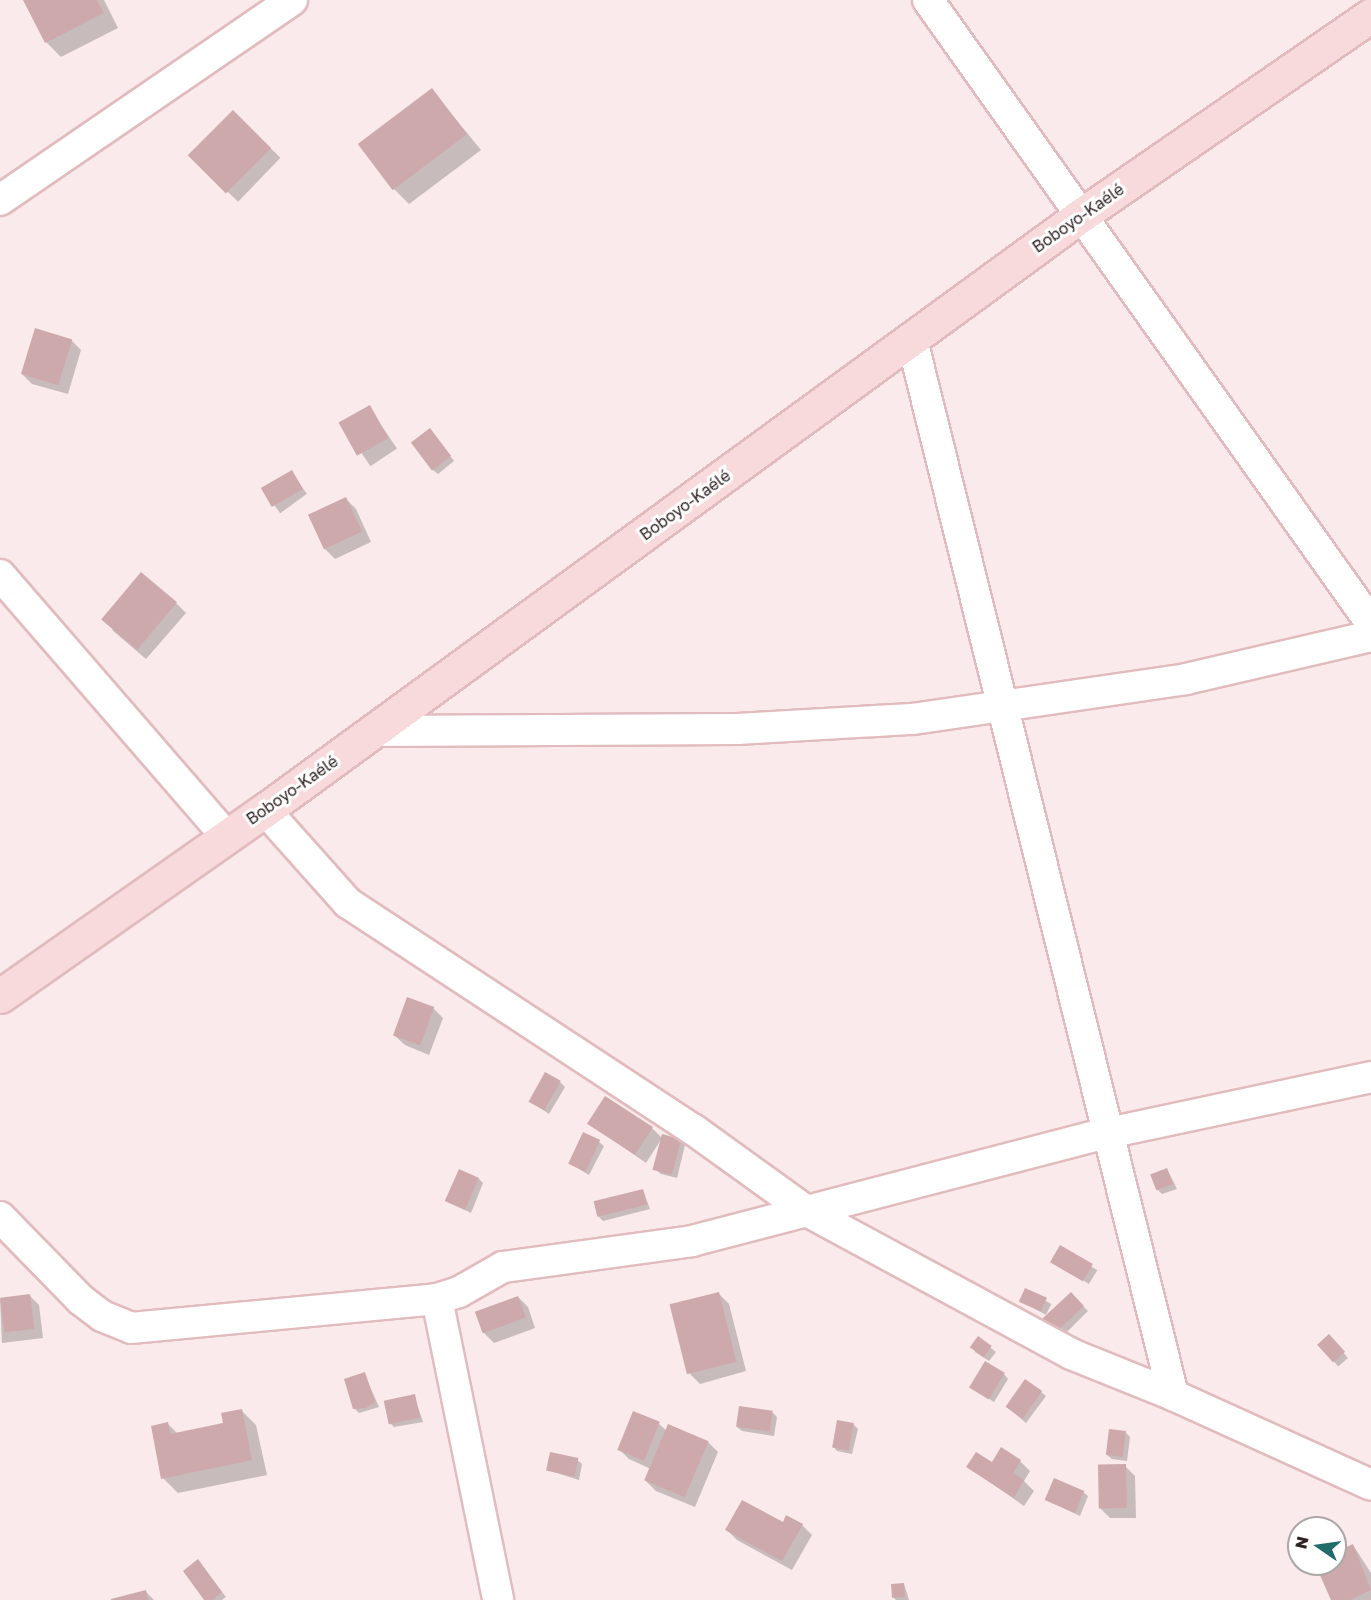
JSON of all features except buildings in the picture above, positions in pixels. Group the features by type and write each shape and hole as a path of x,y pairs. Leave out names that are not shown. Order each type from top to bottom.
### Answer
{"main road":[{"name":"Boboyo-Kaélé","path":"0,996 266,810 1080,216 1371,15"}],"street":[{"path":"0,200 292,0"},
{"path":"928,0 1371,623"},
{"path":"912,339 1000,706 1173,1395"},
{"path":"0,575 226,836"},
{"path":"375,731 737,729 913,719 1186,679 1371,636"},
{"path":"266,810 348,903 694,1130 805,1210 1071,1354 1173,1395 1371,1485"},
{"path":"0,1217 81,1300 102,1316 131,1328 437,1299 459,1292 503,1267 692,1241 1108,1133 1371,1077"},
{"path":"437,1299 498,1600"}]}
